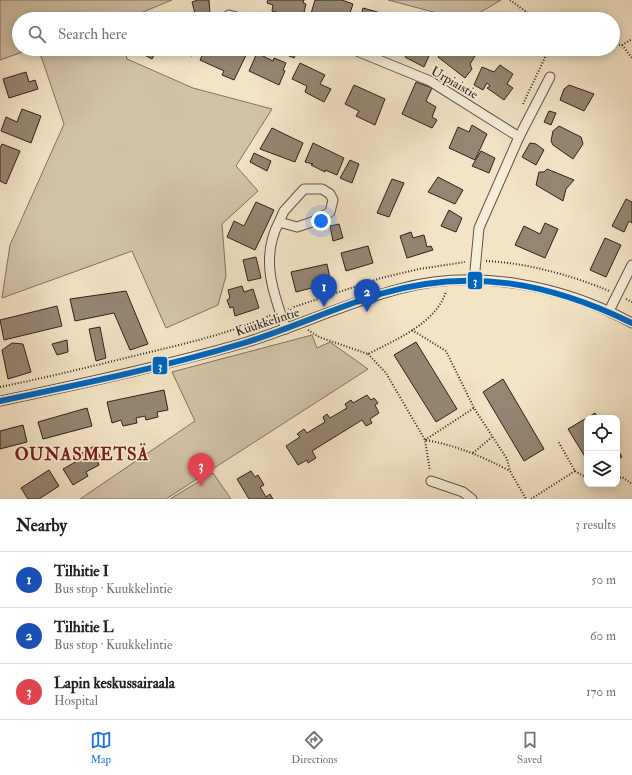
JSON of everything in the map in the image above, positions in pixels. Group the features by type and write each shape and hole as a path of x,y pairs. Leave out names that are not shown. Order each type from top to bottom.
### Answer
{"street":[{"name":"Urpiaistie","path":"369,56 430,81 519,137"},
{"path":"474,281 479,228 519,137 550,77"},
{"path":"279,222 297,227 312,222 330,212 333,200 330,194 322,189 304,189 284,211 272,235 268,266 286,329"},
{"path":"609,311 632,266"},
{"name":"Kuukkelintie","path":"0,401 109,379 182,361 286,329 360,301 401,288 448,281 505,282 542,288 592,303 632,323"},
{"path":"431,481 463,492 472,499"}],"path":[{"path":"510,0 526,12"},
{"path":"632,38 622,45 632,58"},
{"path":"368,354 412,330 432,314 444,296 448,281 449,264"},
{"path":"297,306 306,329 319,337 368,354 386,373 425,440 431,481"},
{"path":"412,330 446,351 474,408 507,459 510,471 526,499"},
{"path":"425,440 474,408"},
{"path":"473,453 492,436"},
{"path":"425,440 449,445 473,453 510,471"},
{"path":"558,441 575,471 584,476"},
{"path":"531,499 575,471"},
{"path":"620,477 622,476 632,484"}],"shaded area":[{"path":"0,0 172,0 143,12 12,12 12,56 0,60"},
{"path":"388,0 501,0 481,12 433,12"},
{"path":"40,56 126,56 127,59 193,88 272,109 236,166 258,191 222,224 226,276 218,305 166,328 132,251 2,298 10,245 64,124"},
{"path":"312,335 317,348 330,342 368,369 166,499 80,499 195,421 172,372"},
{"path":"213,473 231,499 170,499"}],"building":[{"path":"198,0 209,0 210,12 195,12 192,2"},
{"path":"268,0 304,0 303,3 306,4 304,12 276,12 272,11 273,5 267,3"},
{"path":"315,0 342,0 353,4 350,12 311,12"},
{"path":"363,8 377,12 362,12"},
{"path":"146,56 154,56 152,59"},
{"path":"202,56 246,56 234,80 222,75 224,71 200,60"},
{"path":"256,56 263,56 273,61 274,58 286,63 283,70 285,71 279,85 249,71"},
{"path":"406,56 429,56 424,67"},
{"path":"475,56 470,64 472,69 465,78 438,57"},
{"path":"300,63 325,75 320,84 331,89 324,102 305,92 307,86 292,79"},
{"path":"500,65 513,74 507,84 513,88 504,100 487,88 490,86 487,83 483,90 474,85 482,67 494,72"},
{"path":"26,72 29,82 35,80 38,89 9,98 3,79"},
{"path":"416,82 432,88 426,101 436,107 432,117 437,120 432,128 402,114"},
{"path":"354,85 385,99 375,125 356,116 359,111 345,104"},
{"path":"569,85 594,94 584,111 560,100 564,89"},
{"path":"22,109 41,116 31,143 1,131 6,117 17,122"},
{"path":"549,111 556,113 551,125 544,122"},
{"path":"472,125 487,134 475,160 449,148 458,127 469,132"},
{"path":"559,126 581,137 583,144 573,159 553,145 551,141 553,131"},
{"path":"272,128 303,143 295,162 260,149"},
{"path":"313,143 344,158 337,175 325,170 325,172 311,165 313,164 305,162"},
{"path":"530,143 536,144 544,150 536,165 522,157"},
{"path":"2,144 20,151 6,184 0,181 0,148"},
{"path":"481,151 495,158 489,173 472,166"},
{"path":"254,153 271,161 267,171 250,162"},
{"path":"350,160 359,164 352,183 340,178"},
{"path":"547,169 574,180 566,189 563,201 536,185 539,172 544,172"},
{"path":"438,177 463,190 455,204 428,192"},
{"path":"392,179 404,183 389,217 377,213"},
{"path":"626,199 632,202 632,223 629,221 624,232 612,226"},
{"path":"256,202 274,210 255,250 227,237 234,221 244,226"},
{"path":"449,210 462,218 456,232 441,226"},
{"path":"545,223 558,229 545,258 515,245 524,226 540,234"},
{"path":"339,224 343,238 333,241 330,226"},
{"path":"411,232 413,238 424,235 427,247 431,246 433,250 407,258 400,236"},
{"path":"605,238 621,245 606,277 590,270"},
{"path":"368,246 373,263 346,271 341,253"},
{"path":"256,257 261,278 248,281 243,260"},
{"path":"327,264 331,283 296,292 291,272"},
{"path":"242,286 244,292 253,289 259,308 235,316 233,307 230,308 227,300 230,298 228,290"},
{"path":"126,291 148,344 130,350 114,313 75,321 70,299"},
{"path":"57,306 62,326 4,340 0,320"},
{"path":"100,327 106,358 96,361 89,329"},
{"path":"67,340 68,352 57,355 52,344"},
{"path":"416,342 457,409 436,422 394,355"},
{"path":"12,343 23,344 31,372 8,379 2,350"},
{"path":"503,379 544,449 524,461 483,392"},
{"path":"164,390 168,410 157,412 158,417 146,420 145,416 136,418 137,423 123,426 121,420 112,423 107,402"},
{"path":"367,395 371,400 374,398 378,403 375,405 379,413 370,419 372,423 366,426 362,420 312,451 316,458 308,463 307,460 298,465 286,446 300,437 297,434 304,429 307,433 325,422 323,417 327,414 330,418 347,408 345,404 351,400 353,403"},
{"path":"87,408 92,426 43,439 38,422"},
{"path":"584,420 584,455 568,429"},
{"path":"23,425 27,442 0,449 0,431"},
{"path":"94,446 101,458 97,460 99,465 86,472 88,476 73,485 63,469 79,460 77,456"},
{"path":"49,470 59,486 39,499 28,499 21,488"},
{"path":"251,471 255,477 258,475 264,485 260,487 266,497 270,494 273,499 249,499 237,479"}],"transit line":[{"name":"3","path":"0,401 92,382 214,352 244,343 380,294 413,286 446,282 478,281 509,283 540,289 571,298 632,323"}],"place":[{"name":"Tilhitie I","path":"324,307"},
{"name":"Tilhitie L","path":"367,312"},
{"name":"Lapin keskussairaala","path":"201,486"}],"district":[{"name":"OUNASMETSÄ","path":"82,454"}]}
